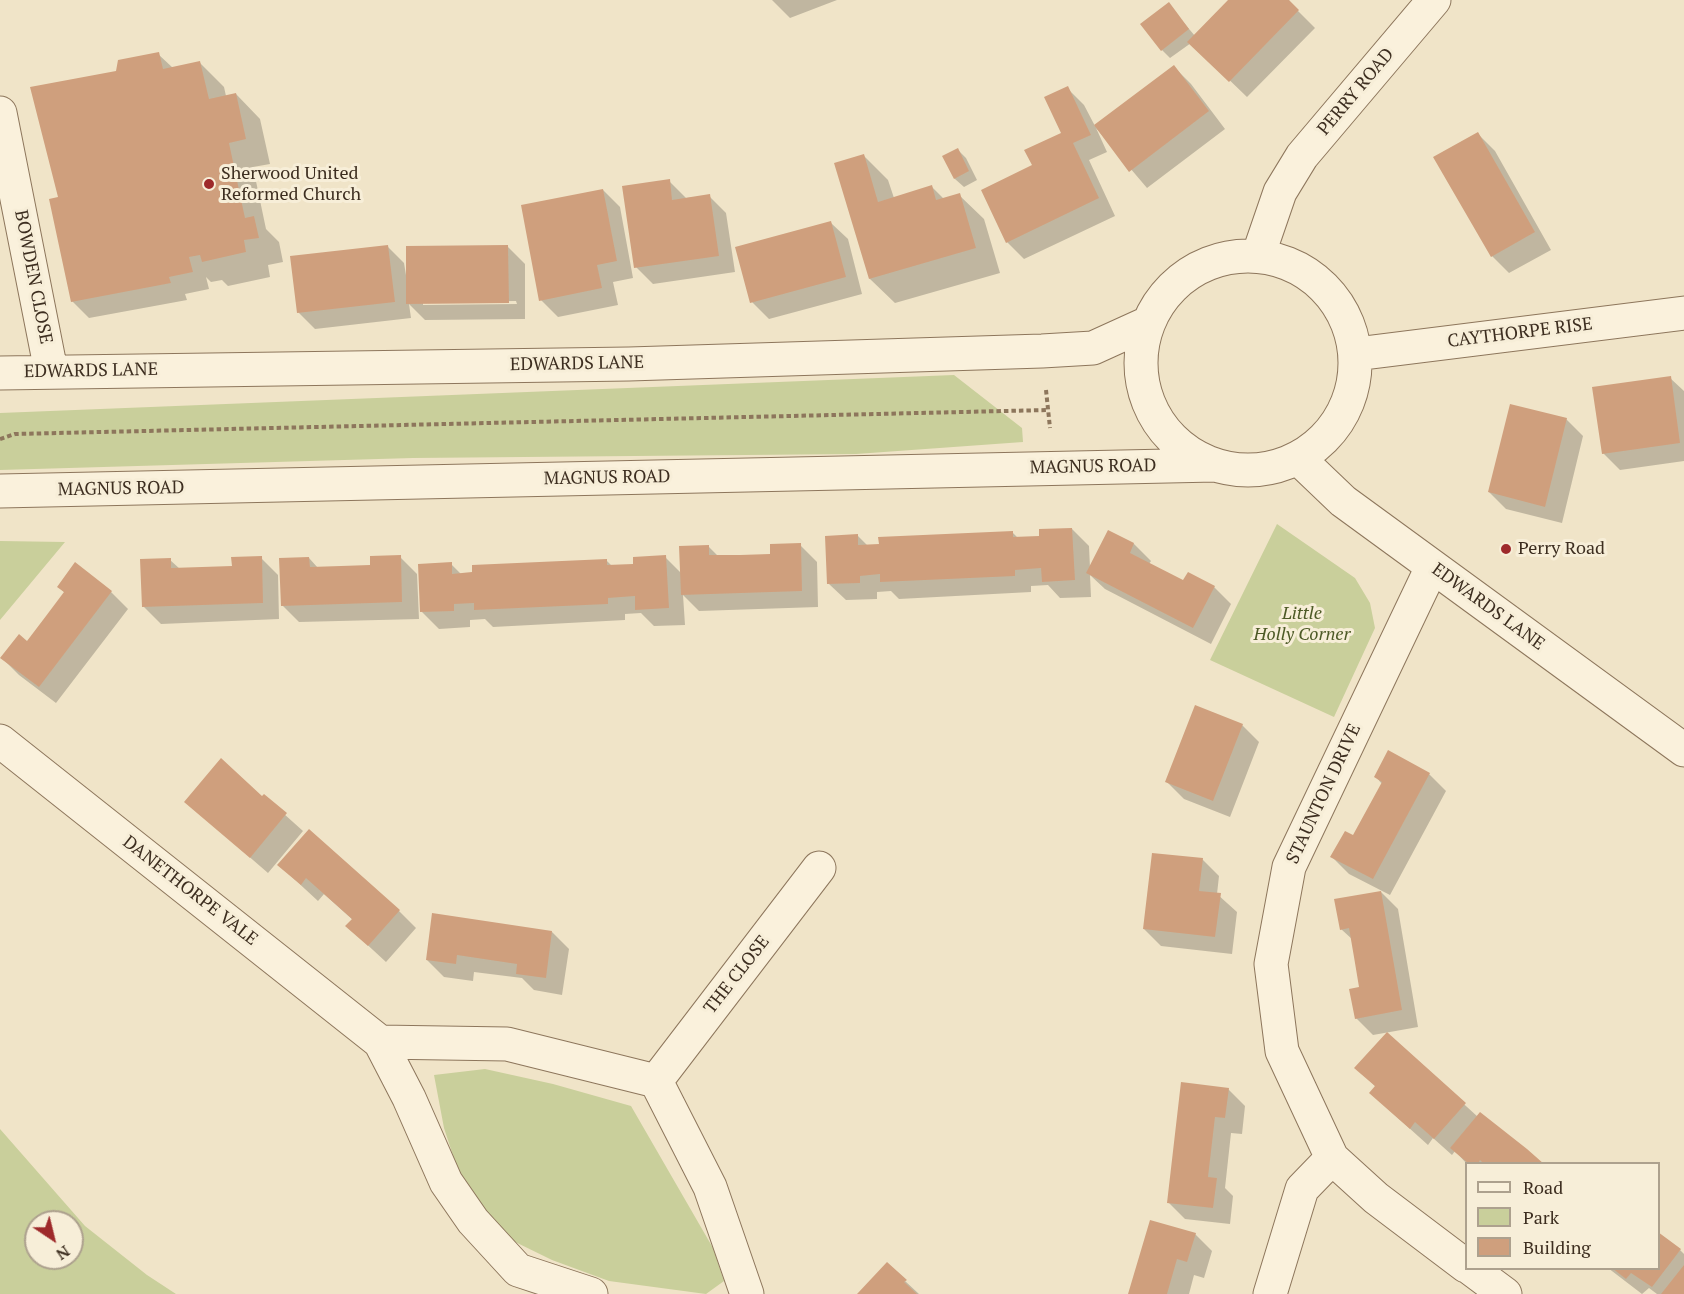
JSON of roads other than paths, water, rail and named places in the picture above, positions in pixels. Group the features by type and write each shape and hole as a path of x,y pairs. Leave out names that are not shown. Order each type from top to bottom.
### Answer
{"street":[{"name":"PERRY ROAD","path":"1258,256 1280,192 1302,156 1434,0"},
{"name":"BOWDEN CLOSE","path":"0,113 51,371"},
{"path":"1230,256 1258,256 1296,264 1316,279 1336,301 1352,334 1356,354 1349,402 1328,435 1298,458 1272,468 1234,470 1215,465 1186,451 1160,425 1148,403 1140,366 1143,338 1148,323 1172,286 1204,264 1230,256"},
{"name":"CAYTHORPE RISE","path":"1356,354 1684,312"},
{"name":"EDWARDS LANE","path":"0,373 628,364 1042,351 1093,348 1148,323"},
{"name":"EDWARDS LANE","path":"1298,458 1343,501 1684,750"},
{"name":"MAGNUS ROAD","path":"0,491 1215,465"},
{"name":"STAUNTON DRIVE","path":"1332,1158 1282,1052 1271,964 1288,867 1432,567"},
{"name":"DANETHORPE VALE","path":"0,741 380,1041 446,1182 473,1221 518,1270 591,1294"},
{"name":"THE CLOSE","path":"656,1081 819,868"},
{"path":"380,1041 507,1044 656,1081 710,1187 747,1294"},
{"path":"1270,1294 1302,1189 1332,1158 1376,1198 1465,1265"},
{"path":"1471,1270 1504,1294"}],"place":[{"name":"Sherwood United Reformed Church","path":"209,184"},
{"name":"Perry Road","path":"1506,549"}],"park label":[{"name":"Little Holly Corner","path":"1302,624"}]}
